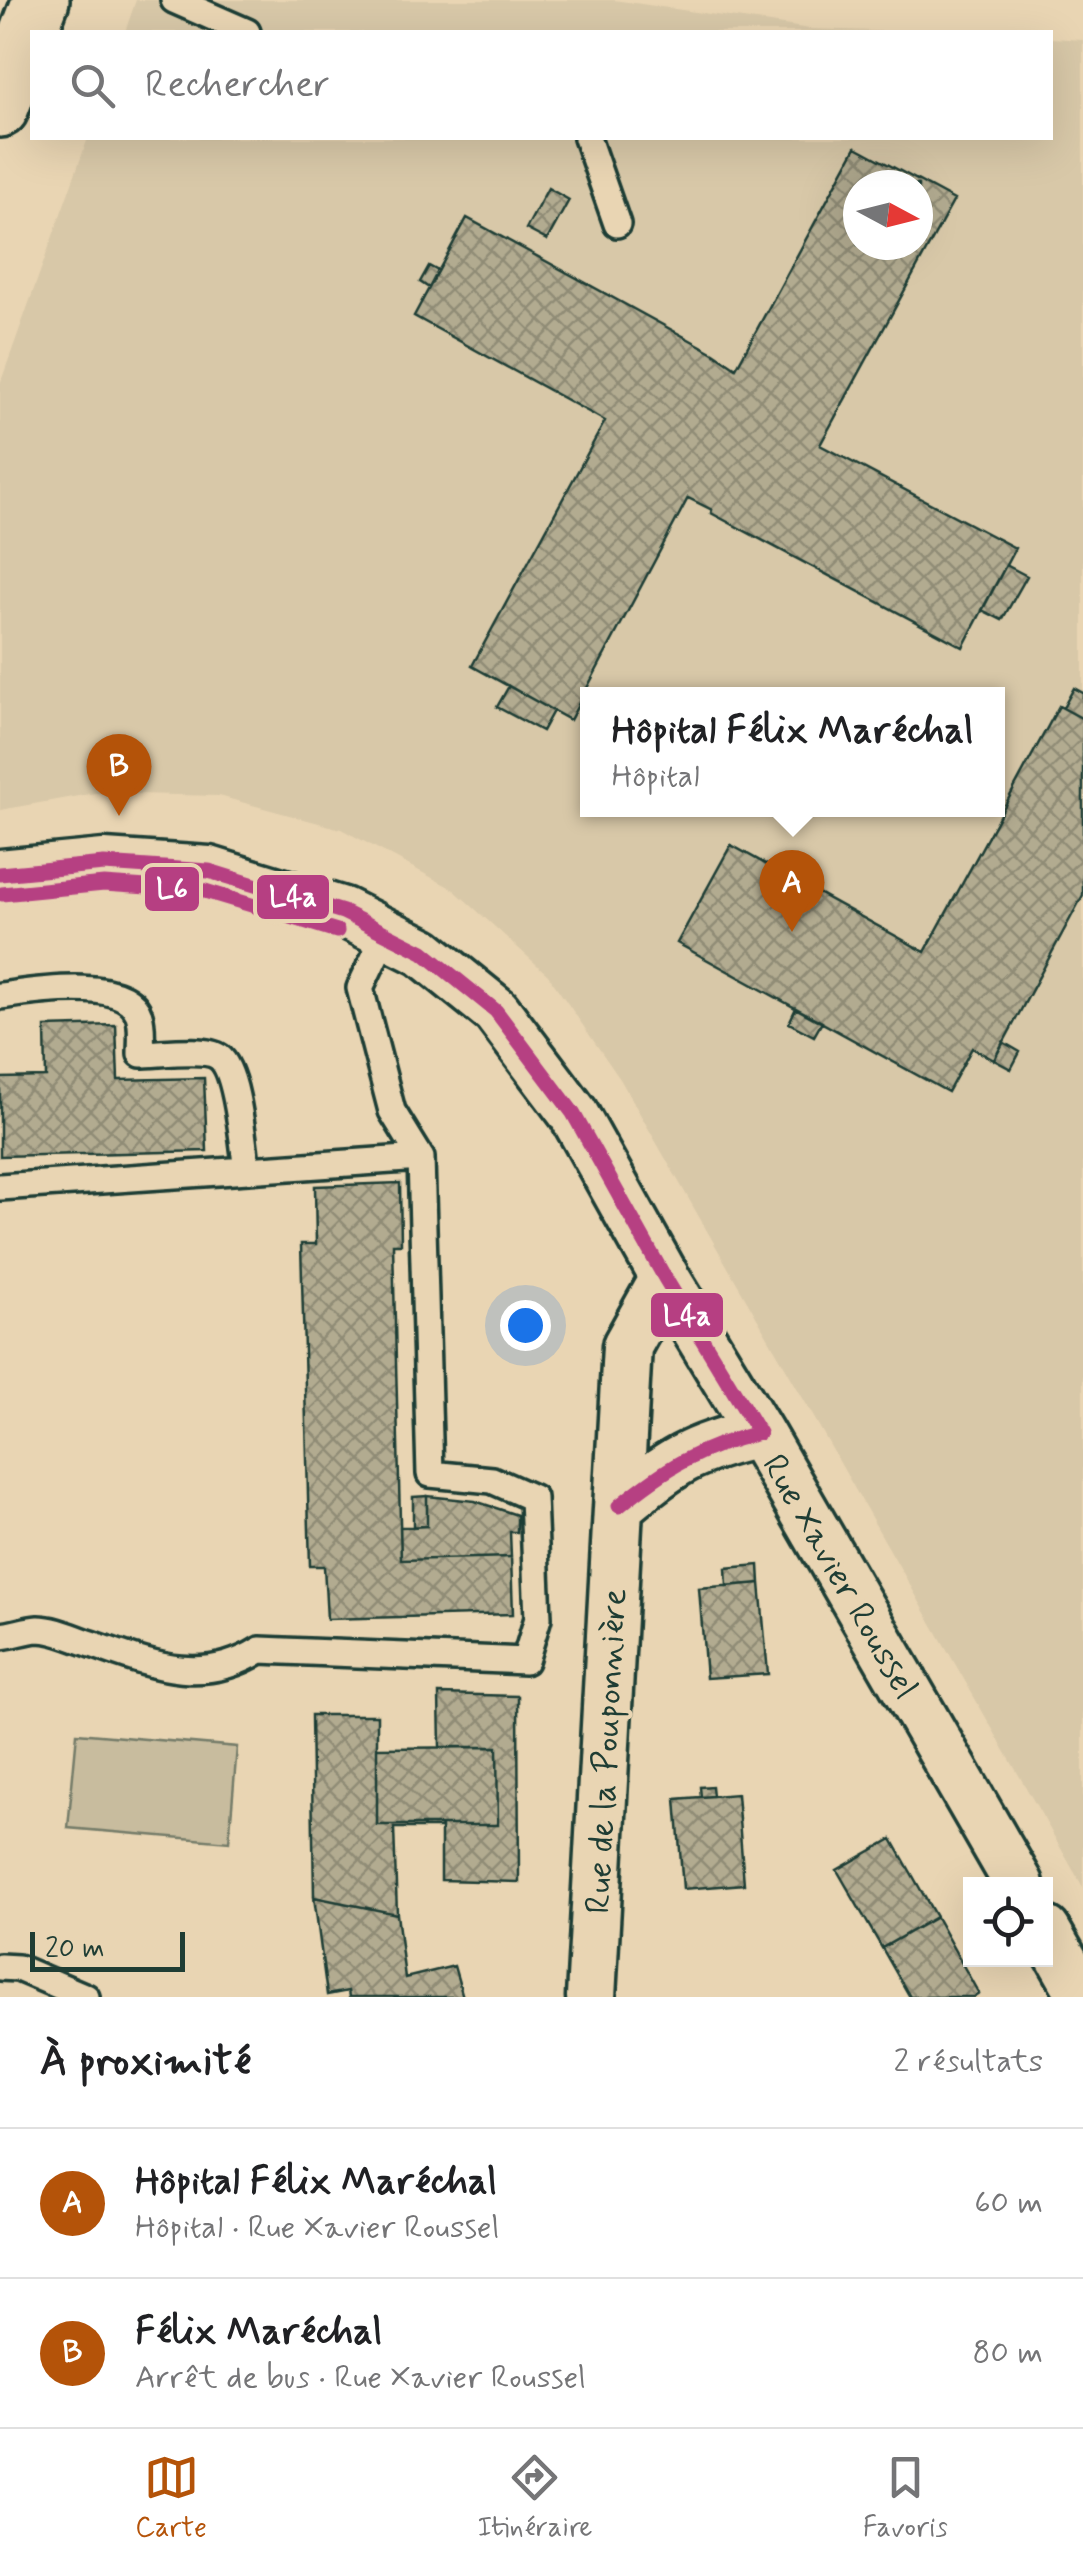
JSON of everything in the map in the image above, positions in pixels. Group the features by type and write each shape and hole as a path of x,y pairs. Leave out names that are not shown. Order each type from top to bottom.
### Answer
{"street":[{"path":"0,109 40,0"},
{"name":"Rue Xavier Roussel","path":"0,874 104,864 209,871 343,912 423,952 496,1011 573,1113 664,1278 759,1432 1015,1877"},
{"name":"Rue de la Pouponnière","path":"590,1997 627,1346 664,1278"},
{"path":"619,1506 664,1468 707,1444 759,1432"},
{"path":"1053,1942 1083,1996"}],"lane":[{"path":"174,0 242,30"},
{"path":"588,140 617,224"},
{"path":"0,1636 38,1629 61,1633 174,1670 222,1667 260,1650 525,1661 538,1618 533,1498 492,1480 430,1474 421,1158 392,1111 360,988 386,933"},
{"path":"0,996 66,989 109,993 128,1000 140,1014 142,1054 208,1052 220,1057 230,1072 247,1170"},
{"path":"0,1187 421,1158"},
{"path":"0,1966 18,1968 86,1997"}],"shaded area":[{"path":"136,0 614,0 810,29 842,30 126,30"},
{"path":"1053,38 1083,40 1083,1887 620,1079 548,975 453,889 341,829 219,796 95,793 0,810 0,384 87,140 1053,140"},
{"path":"77,1733 237,1747 229,1842 68,1828"}],"building":[{"path":"856,147 899,170 844,170"},
{"path":"843,171 843,260 921,260 820,445 1015,548 963,647 688,498 588,687 580,687 580,701 570,720 472,666 605,421 414,316 467,218 736,368"},
{"path":"548,188 569,200 547,240 526,229"},
{"path":"933,189 954,200 933,238"},
{"path":"429,266 438,271 429,288 420,282"},
{"path":"1006,565 1027,576 1002,620 982,610"},
{"path":"509,686 553,711 542,731 497,707"},
{"path":"1074,688 1083,693 1083,719 1063,708"},
{"path":"1059,706 1083,719 1083,895 994,1060 972,1048 948,1092 677,943 731,845 925,952 999,817 1005,817 1005,805"},
{"path":"796,1008 822,1022 814,1036 789,1023"},
{"path":"116,1025 118,1080 204,1078 207,1151 0,1156 0,1078 46,1077 45,1027"},
{"path":"1003,1042 1020,1052 1011,1069 994,1060"},
{"path":"400,1183 401,1244 393,1244 401,1560 511,1557 513,1614 327,1619 324,1566 310,1566 301,1244 316,1244 315,1186"},
{"path":"427,1496 427,1526 413,1527 413,1497"},
{"path":"427,1496 475,1501 517,1515 517,1532 510,1532 511,1557 401,1560 400,1527 427,1526"},
{"path":"759,1565 760,1583 727,1586 726,1568"},
{"path":"760,1583 768,1674 706,1678 699,1588"},
{"path":"439,1694 518,1696 519,1882 441,1880 441,1825 498,1825 497,1747 440,1747"},
{"path":"311,1715 377,1715 377,1825 441,1825 394,1828 397,1914 314,1897"},
{"path":"497,1747 498,1825 377,1825 377,1748"},
{"path":"712,1786 713,1796 701,1797 700,1787"},
{"path":"737,1794 744,1884 683,1889 676,1799"},
{"path":"892,1839 936,1917 882,1948 837,1870"},
{"path":"314,1897 397,1914 405,1978 454,1966 463,1997 349,1997 348,1991 327,1995"},
{"path":"936,1917 979,1994 910,1997 882,1948"}],"transit line":[{"name":"L4a","path":"0,874 104,864 209,871 343,912 423,952 496,1011 573,1113 665,1278 759,1433 684,1460 619,1506"},
{"name":"L6","path":"2,894 104,884 205,891 337,931"}],"place":[{"name":"Félix Maréchal","path":"119,816"},
{"name":"Hôpital Félix Maréchal","path":"792,932"}]}
